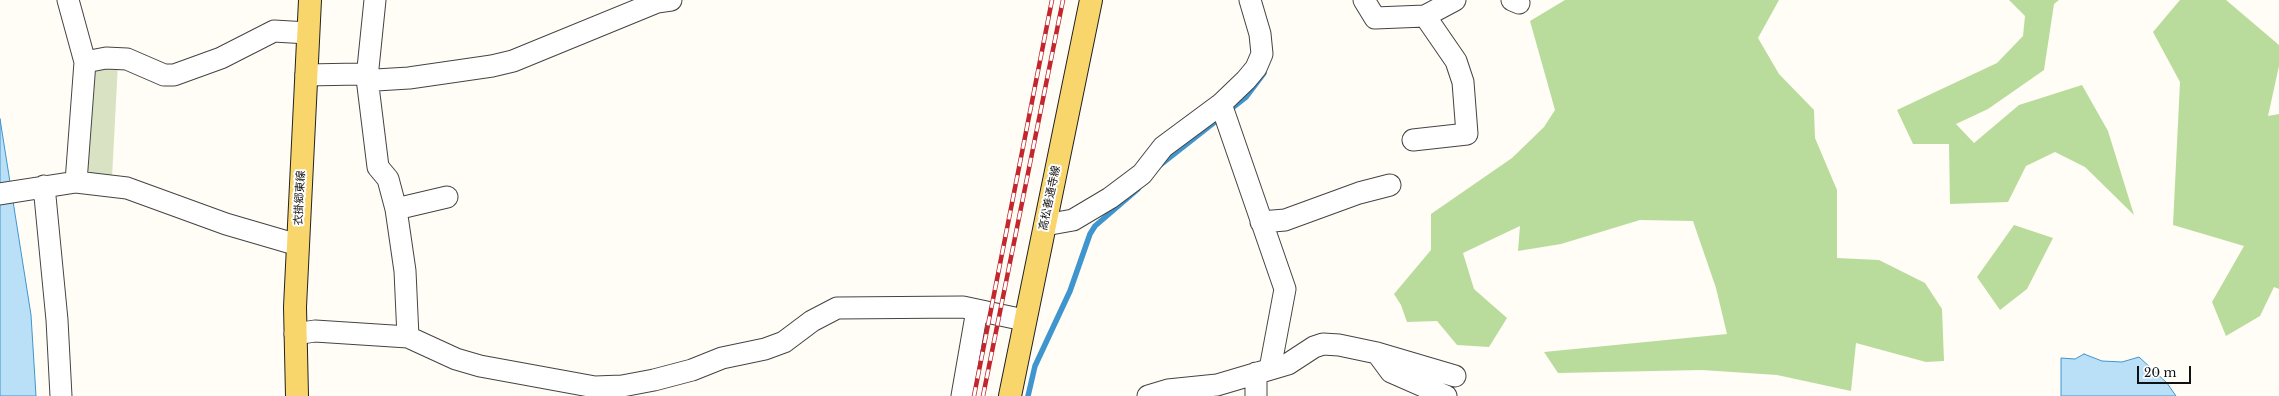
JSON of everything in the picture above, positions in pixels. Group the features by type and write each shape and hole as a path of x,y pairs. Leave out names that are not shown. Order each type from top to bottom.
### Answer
{"main road":[{"name":"衣掛郷東線","path":"297,396 295,334 310,0"},
{"name":"高松善通寺線","path":"1010,396 1024,320 1091,0"}],"street":[{"path":"68,0 85,62 76,182"},
{"path":"375,0 367,78 378,167 388,180 396,209 405,271 408,337"},
{"path":"306,75 360,74 367,78 376,80 409,78 513,61 657,2 671,0"},
{"path":"1364,0 1375,18 1425,16 1455,0"},
{"path":"1045,225 1073,220 1110,198 1142,174 1163,147 1220,104 1256,68 1262,54 1256,3"},
{"path":"1413,140 1467,134 1464,82 1456,61 1425,16"},
{"path":"85,62 106,58 127,59 164,75 174,75 221,58 274,31 308,33"},
{"path":"1220,104 1285,289 1256,396"},
{"path":"0,194 76,182 127,188 226,224 298,245"},
{"path":"1262,222 1285,220 1359,193 1390,185"},
{"path":"44,186 57,320 61,396"},
{"path":"396,209 447,197"},
{"path":"295,334 315,331 408,337 456,359 480,366 587,386 622,386 692,370 722,358 765,349 784,342 812,320 836,308 962,307 1024,320"},
{"path":"962,396 977,310"},
{"path":"1148,396 1168,390 1217,385 1288,364 1314,347 1323,344 1339,345 1377,354 1455,376"},
{"path":"1377,354 1391,372 1446,396"}],"green space":[{"path":"1565,0 1779,0 1758,38 1779,74 1814,110 1815,138 1837,190 1837,258 1879,260 1925,283 1942,309 1944,361 1926,362 1856,343 1851,391 1777,375 1702,370 1558,373 1544,352 1727,334 1716,288 1693,221 1640,220 1561,244 1518,251 1520,226 1463,253 1474,289 1507,318 1489,347 1457,345 1437,321 1407,322 1401,305 1394,294 1431,250 1431,214 1512,158 1544,127 1555,110 1530,21"},
{"path":"2009,0 2059,0 2054,4 2044,70 1988,109 1956,124 1974,143 2019,105 2082,85 2108,131 2134,215 2085,167 2055,152 2026,166 2008,202 1950,204 1949,144 1913,144 1897,110 1997,63 2023,36 2025,16"},
{"path":"2180,0 2226,0 2279,45 2279,66 2268,116 2279,114 2279,289 2274,287 2260,316 2226,336 2212,302 2244,246 2173,225 2180,82 2153,32"},
{"path":"118,63 112,178 84,178 90,65"},
{"path":"2014,225 2053,238 2027,289 2000,310 1977,277"}],"water":[{"path":"0,119 31,315 36,396 0,396"},
{"path":"2084,354 2102,361 2122,362 2139,357 2167,383 2176,396 2061,396 2061,358 2075,359"}],"waterway":[{"path":"1227,112 1246,97 1264,73"},
{"path":"1160,165 1221,117"},
{"path":"1028,396 1035,366 1070,291 1090,234 1095,226 1138,189"}],"railway":[{"path":"974,396 1052,0"},
{"path":"983,396 1063,0"}]}
